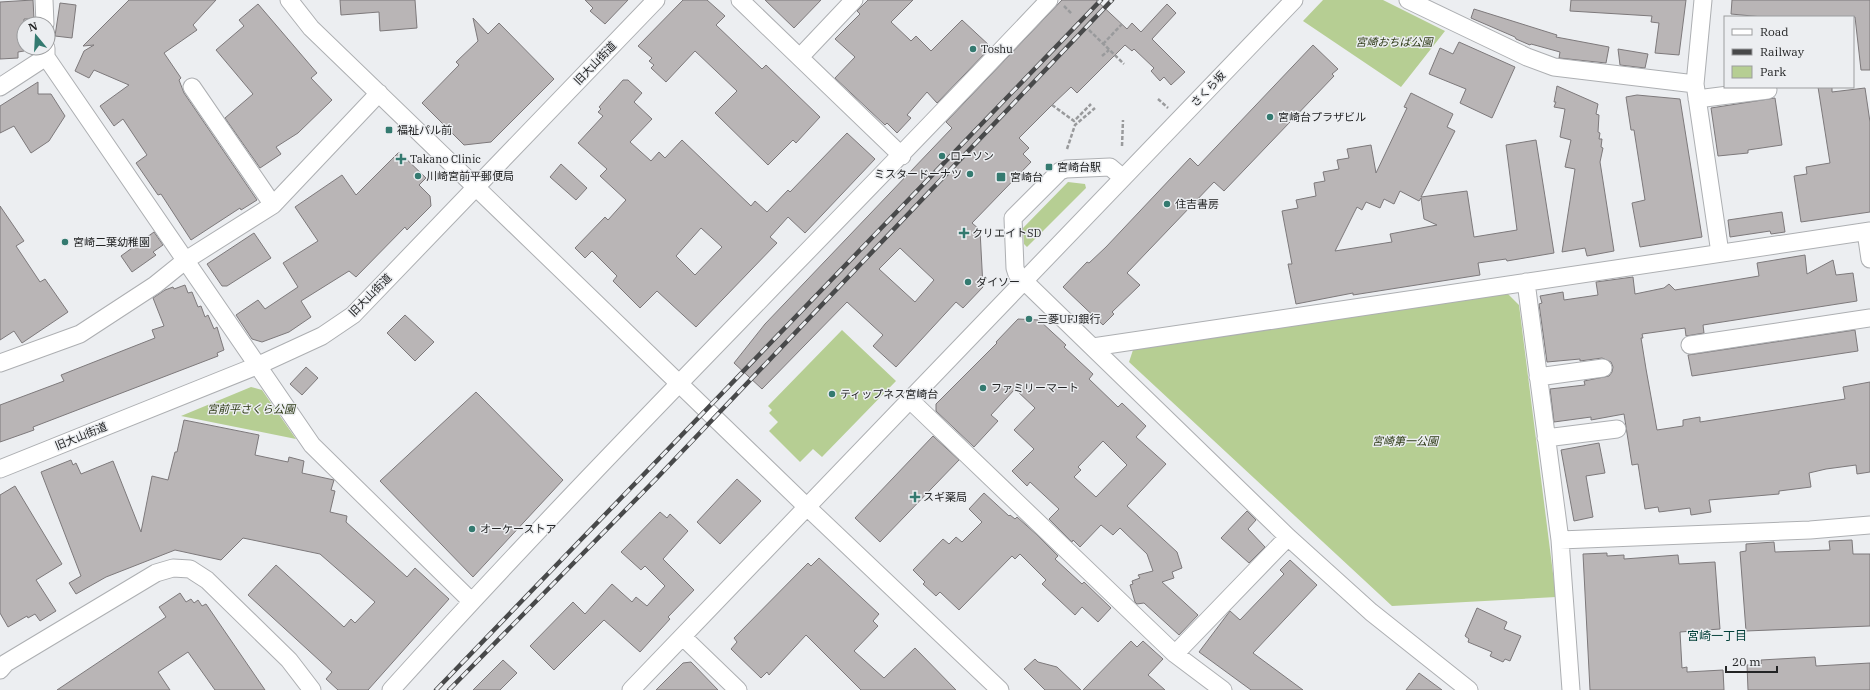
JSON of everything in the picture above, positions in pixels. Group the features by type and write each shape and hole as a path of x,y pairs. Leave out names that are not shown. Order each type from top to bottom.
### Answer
{"street":[{"path":"44,0 45,16"},
{"path":"289,0 311,28 807,507 1000,690"},
{"name":"旧大山街道","path":"0,469 259,365 322,336 352,315 656,0"},
{"path":"740,0 902,156"},
{"path":"800,57 854,0"},
{"path":"391,690 471,601 679,383 902,156 1049,0"},
{"name":"さくら坂","path":"631,690 1294,0"},
{"path":"1408,0 1527,57 1554,67 1696,92 1768,90"},
{"path":"1703,0 1696,92 1720,253"},
{"path":"0,87 41,56"},
{"path":"49,56 312,445 471,601"},
{"path":"192,87 273,205"},
{"path":"0,363 80,334 154,285 186,260 273,205 379,93"},
{"path":"1123,178 1110,167 1066,169 1060,171 1013,218 1015,268 1017,274 1093,346 1288,537 1371,612 1463,688"},
{"path":"1093,346 1868,232 1870,259"},
{"path":"1526,282 1560,540 1571,690"},
{"path":"1690,345 1870,318"},
{"path":"1538,377 1602,368"},
{"path":"910,400 1175,654 1223,690"},
{"path":"1546,438 1617,429"},
{"path":"1560,540 1810,530 1870,524"},
{"path":"1175,654 1288,537"},
{"path":"2,663 156,573 173,568 190,569 207,580 289,660 312,690"},
{"path":"683,637 738,690"}],"path":[{"path":"1103,44 1122,24"},
{"path":"1089,30 1124,64"},
{"path":"1102,56 1109,50"},
{"path":"1158,99 1169,108"},
{"path":"1052,105 1074,121 1091,104"},
{"path":"1067,149 1075,125 1095,108"},
{"path":"1122,146 1123,120"},
{"path":"1019,175 1026,182"}],"green space":[{"name":"宮崎おちば公園","path":"1323,0 1383,0 1445,31 1401,87 1303,21"},
{"path":"1068,182 1085,184 1086,188 1027,247 1024,244 1023,228"},
{"name":"宮崎第一公園","path":"1507,293 1519,305 1556,597 1392,606 1129,362 1133,350"},
{"name":"ティップネス宮崎台","path":"842,330 896,381 822,457 813,449 800,462 769,431 778,422 769,413 772,410 768,406"},
{"name":"宮前平さくら公園","path":"251,387 262,390 296,439 181,416"}],"building":[{"path":"33,0 34,16 16,16 16,56 18,56 18,58 0,59 0,2"},
{"path":"129,0 216,0 193,25 197,30 164,53 181,78 179,80 184,93 257,200 241,210 240,208 191,240 161,194 158,195 136,163 147,155 123,119 114,126 100,106 129,85 94,70 89,78 75,71 84,51 94,45 83,46"},
{"path":"340,0 415,0 417,28 380,31 379,12 341,15"},
{"path":"585,0 628,0 605,24 590,11 593,8"},
{"path":"683,0 707,0 725,16 716,25 762,69 766,65 820,117 796,143 793,140 768,165 715,113 737,91 695,51 666,82 651,68 654,65 649,61 652,58 638,46"},
{"path":"765,0 821,0 794,28"},
{"path":"868,0 913,0 891,22 911,41 916,36 931,51 962,20 991,47 937,103 927,92 907,115 911,118 897,133 887,123 885,125 835,78 855,57 835,39 860,14 857,11"},
{"path":"1062,0 1096,0 1127,29 1132,23 1141,32 1167,4 1176,13 1152,39 1185,72 1171,85 1164,77 1160,81 1151,71 1154,68 1134,49 1132,51 1125,45 1077,93 1071,87 1019,138 1029,148 1023,154 1031,162 972,223 980,230 983,287 963,308 956,302 896,367 873,346 883,335 847,302 762,389 734,363 765,324 952,128 946,122","holes":["900,248 934,280 915,302 879,269"]},
{"path":"1571,0 1686,0 1679,55 1655,53 1659,23 1651,22 1652,16 1570,11"},
{"path":"1732,0 1870,0 1870,70 1861,70 1854,16 1752,16 1731,14"},
{"path":"60,3 76,5 72,38 56,36"},
{"path":"258,4 317,73 311,78 332,100 298,133 276,147 281,154 260,168 225,118 253,94 216,50 244,26 239,20"},
{"path":"1474,9 1557,35 1556,37 1609,47 1606,63 1559,58 1560,52 1531,44 1530,45 1471,18"},
{"path":"473,18 488,34 499,23 554,79 491,142 464,145 422,103 459,65 456,62 478,41"},
{"path":"1459,42 1515,67 1492,118 1460,103 1466,89 1429,74 1440,48 1453,54"},
{"name":"宮崎台プラザビル","path":"1313,45 1338,69 1332,74 1334,76 1224,191 1214,182 1127,273 1140,285 1112,312 1114,314 1103,325 1063,287 1087,262 1089,263 1106,247 1190,158 1198,166"},
{"path":"1618,49 1648,54 1645,68 1620,65"},
{"path":"623,80 628,80 642,93 634,102 652,119 630,142 651,161 659,152 665,158 682,140 751,206 755,201 767,212 788,190 790,192 847,133 875,159 805,233 788,217 770,237 777,243 696,327 657,291 640,308 613,281 617,276 592,251 585,258 575,248 605,217 608,220 626,200 600,176 607,169 578,143 603,116 598,112 601,109 599,107","holes":["701,228 722,247 695,275 676,256"]},
{"path":"38,82 38,94 51,94 65,116 49,141 31,153 14,126 0,133 0,106"},
{"path":"1557,86 1598,104 1596,114 1599,115 1598,132 1600,133 1599,139 1602,139 1601,147 1603,148 1600,162 1614,251 1587,256 1585,248 1562,252 1575,169 1565,167 1571,140 1560,137 1565,109 1554,107 1556,102 1554,102"},
{"path":"1818,88 1832,88 1832,92 1865,88 1870,122 1870,212 1801,222 1794,176 1807,174 1806,167 1830,163"},
{"path":"1411,93 1453,114 1447,127 1455,131 1421,197 1467,191 1474,237 1517,230 1506,145 1536,140 1554,253 1507,261 1506,259 1478,263 1480,275 1353,295 1353,293 1296,304 1288,264 1292,264 1282,211 1298,208 1296,200 1316,196 1314,183 1325,181 1323,172 1339,169 1337,160 1349,158 1347,149 1371,145 1376,173 1407,108 1404,107","holes":["1400,191 1419,201 1421,198 1424,219 1437,225 1390,234 1392,242 1335,251 1357,207 1362,210 1366,202 1380,208 1384,199 1394,204"]},
{"path":"1637,95 1680,99 1702,237 1640,247 1632,203 1645,200 1634,130 1631,130 1626,97"},
{"path":"1775,98 1782,145 1748,150 1748,153 1718,156 1711,108"},
{"path":"399,152 426,178 419,185 430,196 431,206 407,230 405,227 356,277 349,271 301,301 311,317 289,332 262,342 252,339 236,315 258,300 265,309 298,287 283,263 318,241 295,207 342,175 356,195"},
{"path":"561,164 587,188 576,200 550,177"},
{"path":"0,206 24,241 16,246 40,282 45,279 68,312 22,343 14,331 0,340"},
{"path":"1782,212 1785,232 1771,234 1770,231 1730,237 1728,220"},
{"path":"154,232 163,245 153,252 156,255 132,272 121,256"},
{"path":"254,233 271,258 227,286 222,286 207,264"},
{"path":"1805,255 1807,274 1833,260 1836,275 1853,273 1857,301 1703,325 1704,333 1686,336 1685,328 1642,334 1643,338 1641,338 1657,430 1683,426 1683,420 1700,417 1700,422 1845,399 1843,387 1870,382 1870,472 1857,474 1856,465 1826,469 1809,473 1811,487 1779,491 1779,494 1709,500 1711,512 1691,515 1690,508 1659,512 1658,507 1645,509 1638,464 1632,465 1624,414 1591,420 1591,417 1554,422 1550,389 1585,385 1584,381 1609,376 1613,367 1611,362 1602,358 1580,361 1580,359 1547,362 1539,304 1542,303 1540,296 1563,292 1564,300 1598,295 1596,282 1633,277 1635,294 1664,288 1669,284 1675,290 1759,276 1757,263"},
{"path":"185,285 188,293 192,292 198,307 201,306 205,317 208,315 214,329 217,327 224,350 217,353 218,356 33,427 34,430 0,442 0,405 64,381 61,375 155,338 152,330 164,326 153,298 165,290 173,287 174,289"},
{"path":"405,315 434,342 415,361 387,333"},
{"path":"1018,319 1039,320 1066,345 1064,347 1093,374 1089,379 1118,407 1122,403 1146,426 1136,437 1166,464 1127,506 1177,552 1182,568 1172,572 1174,578 1162,582 1198,615 1179,635 1144,603 1137,604 1135,602 1130,585 1133,584 1132,581 1140,578 1138,575 1153,571 1147,554 1120,528 1113,535 1101,525 1080,547 1073,540 1072,542 1049,519 1059,509 1030,482 1027,486 1012,471 1034,449 1014,430 1035,408 1015,389 991,415 998,421 974,447 936,411 936,404 997,343 996,342","holes":["1103,441 1127,465 1096,497 1074,477 1081,470 1078,467"]},
{"path":"1855,330 1858,351 1692,376 1688,355"},
{"path":"306,367 318,378 302,395 290,384"},
{"name":"オーケーストア","path":"476,392 563,480 473,577 380,481"},
{"path":"184,420 259,435 255,455 288,462 289,457 304,461 302,473 334,480 331,490 335,491 330,512 347,516 346,522 407,577 415,568 449,599 368,690 338,690 326,679 332,672 248,595 276,565 344,627 351,619 355,623 375,602 320,554 243,538 221,560 175,550 106,577 76,594 69,583 81,576 41,472 71,460 73,465 76,463 81,474 113,461 141,532 152,476 168,480 175,452 177,452"},
{"path":"933,436 959,460 880,542 855,518"},
{"path":"1599,443 1605,473 1586,476 1593,517 1574,521 1561,450"},
{"path":"737,479 761,501 720,544 697,522"},
{"path":"15,486 62,564 36,580 56,611 40,621 35,614 28,618 27,616 8,627 0,613 0,495"},
{"path":"984,493 1009,516 1010,515 1015,519 1017,517 1036,534 1058,556 1055,559 1082,584 1084,582 1111,608 1098,622 1082,607 1075,615 1042,584 1046,580 1020,554 1015,559 1012,556 959,610 940,592 936,596 923,584 925,582 913,570 943,539 949,544 956,537 962,542 982,522 969,509"},
{"path":"1247,511 1256,520 1248,529 1265,547 1249,563 1221,538"},
{"path":"660,512 667,518 670,514 688,531 663,559 694,590 668,617 670,619 640,652 604,620 554,670 530,646 573,602 585,614 612,584 632,602 636,597 647,606 665,586 645,566 641,570 621,552"},
{"path":"1852,540 1853,554 1870,554 1870,626 1746,631 1740,552 1746,551 1746,544 1774,542 1775,552 1830,550 1829,541"},
{"path":"1607,553 1607,556 1624,555 1624,559 1678,555 1679,564 1715,562 1720,629 1680,632 1682,668 1687,667 1687,672 1723,670 1724,690 1590,690 1583,554"},
{"path":"819,558 879,614 873,621 878,626 854,651 884,678 915,648 956,690 861,690 806,635 769,675 767,672 761,678 731,649 737,642 734,638 808,563 811,566"},
{"path":"1290,560 1317,585 1253,653 1303,690 1251,690 1199,652 1230,611 1240,620 1284,574 1280,570"},
{"path":"180,593 186,602 191,599 194,603 198,600 202,606 206,604 265,690 215,690 188,652 158,672 170,690 57,690 166,617 159,607"},
{"path":"1477,608 1507,622 1504,629 1521,636 1510,661 1505,659 1503,662 1490,656 1492,652 1468,642 1469,639 1465,636"},
{"path":"1131,641 1137,647 1143,641 1163,659 1148,675 1165,690 1083,690"},
{"path":"1815,657 1816,666 1870,663 1870,690 1748,690 1747,665 1761,664 1761,660"},
{"path":"1035,659 1038,662 1057,667 1081,690 1045,690 1024,669"},
{"path":"503,660 517,673 500,690 473,690"},
{"path":"691,662 718,690 656,690 683,663"},
{"path":"1419,673 1442,690 1406,690"}],"railway":[{"path":"436,690 1101,0"},
{"path":"449,690 656,479 1112,0"}],"place":[{"name":"Toshu","path":"973,49"},
{"name":"宮崎台プラザビル","path":"1270,117"},
{"name":"福祉パル前","path":"389,130"},
{"name":"ローソン","path":"942,156"},
{"name":"Takano Clinic","path":"401,159"},
{"name":"宮崎台駅","path":"1049,167"},
{"name":"ミスタードーナツ","path":"970,174"},
{"name":"川崎宮前平郵便局","path":"418,176"},
{"name":"宮崎台","path":"1001,177"},
{"name":"住吉書房","path":"1167,204"},
{"name":"クリエイトSD","path":"964,233"},
{"name":"宮崎二葉幼稚園","path":"65,242"},
{"name":"ダイソー","path":"968,282"},
{"name":"三菱UFJ銀行","path":"1029,319"},
{"name":"ファミリーマート","path":"983,388"},
{"name":"ティップネス宮崎台","path":"832,394"},
{"name":"スギ薬局","path":"915,497"},
{"name":"オーケーストア","path":"472,529"}],"district":[{"name":"宮崎一丁目","path":"1717,635"}]}
